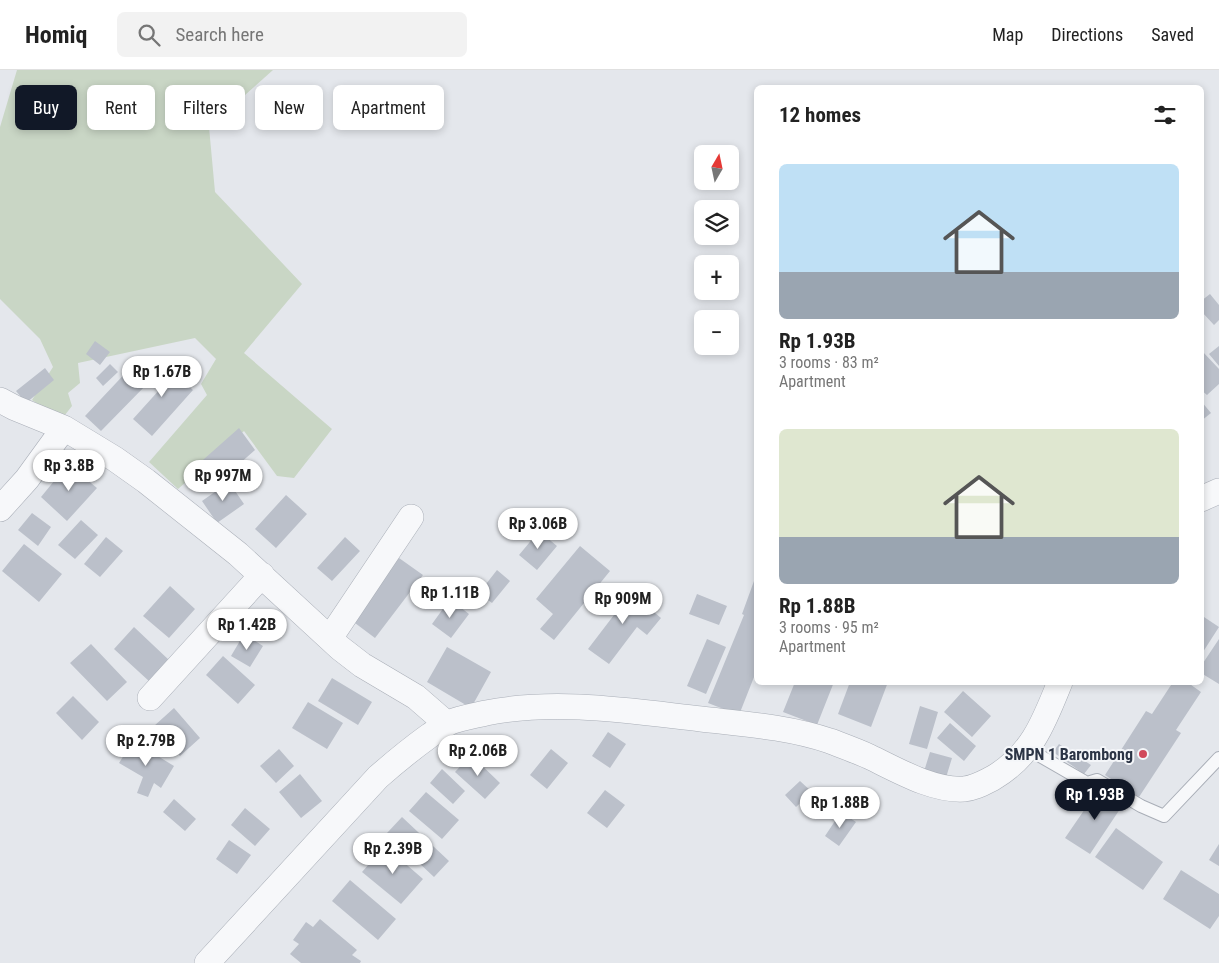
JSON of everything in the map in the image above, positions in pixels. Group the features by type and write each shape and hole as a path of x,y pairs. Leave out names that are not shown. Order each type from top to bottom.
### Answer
{"street":[{"path":"0,400 64,428 146,480 200,522 262,575 340,648 362,665 416,697 447,724"},
{"path":"0,509 27,479 64,428"},
{"path":"1204,498 1219,491"},
{"path":"330,638 411,517"},
{"path":"150,698 262,575"},
{"path":"207,963 378,777 409,750 447,724 469,717 508,709 554,706 648,713 793,730 821,738 868,756 902,773 928,783 963,789 980,785 1000,774 1028,749 1043,724 1059,685"}],"lane":[{"path":"1028,749 1087,782 1097,780 1141,806 1164,816 1219,758"}],"green space":[{"path":"17,70 273,70 245,95 245,85 165,85 165,130 209,130 215,192 302,284 244,353 332,429 294,478 277,476 244,431 178,489 149,462 207,395 201,384 216,359 195,338 78,363 80,383 68,393 72,406 61,420 32,400 53,367 40,339 0,299 0,127"}],"building":[{"path":"1210,294 1219,305 1219,320 1214,325 1204,314 1204,299"},
{"path":"95,341 110,352 100,365 86,354"},
{"path":"1219,346 1219,366 1209,354"},
{"path":"1204,353 1219,369 1219,384 1207,395 1204,392"},
{"path":"160,360 193,390 152,436 133,419 161,388 146,375"},
{"path":"110,364 118,372 103,386 96,378"},
{"path":"132,366 149,382 101,431 85,416"},
{"path":"45,368 54,380 26,403 16,391"},
{"path":"1204,405 1211,413 1204,419"},
{"path":"239,428 255,450 213,487 195,467"},
{"path":"68,464 97,488 67,521 41,497"},
{"path":"229,482 244,504 217,523 202,501"},
{"path":"286,495 307,514 276,548 255,529"},
{"path":"32,513 51,527 38,546 18,530"},
{"path":"81,520 98,535 75,559 58,545"},
{"path":"539,531 557,546 537,570 519,555"},
{"path":"106,537 123,551 100,577 84,564"},
{"path":"345,537 360,551 332,581 317,568"},
{"path":"24,544 62,574 39,602 2,571"},
{"path":"580,546 610,571 554,640 540,629 553,614 536,599"},
{"path":"399,558 423,575 375,638 351,620"},
{"path":"497,570 510,581 492,603 479,593"},
{"path":"754,581 754,677 739,715 708,703 744,615 742,614"},
{"path":"170,586 195,609 169,638 143,616"},
{"path":"623,586 661,618 647,635 637,627 609,664 588,649 617,611 608,603"},
{"path":"697,594 727,606 719,625 689,614"},
{"path":"450,599 469,614 451,638 432,624"},
{"path":"1204,617 1219,627 1204,650"},
{"path":"134,627 170,661 150,682 114,649"},
{"path":"244,634 263,646 250,667 231,656"},
{"path":"707,639 726,647 706,694 687,686"},
{"path":"1219,639 1219,684 1204,675 1204,662"},
{"path":"91,644 127,682 107,701 70,663"},
{"path":"447,647 491,672 471,708 427,682"},
{"path":"223,656 255,685 238,704 206,675"},
{"path":"332,678 372,702 358,725 318,701"},
{"path":"794,685 833,685 817,725 783,712"},
{"path":"849,685 887,685 871,727 838,714"},
{"name":"SMPN 1 Barombong","path":"1171,685 1191,685 1201,692 1176,730 1181,733 1139,797 1105,775 1146,711 1152,714"},
{"path":"963,691 991,716 972,737 944,712"},
{"path":"73,696 99,722 82,740 56,713"},
{"path":"308,702 343,723 327,749 292,728"},
{"path":"920,706 938,712 927,749 909,744"},
{"path":"174,708 200,738 180,756 154,726"},
{"path":"950,723 976,746 964,761 937,738"},
{"path":"608,732 626,744 610,768 592,756"},
{"path":"133,741 174,766 161,788 154,783 148,797 137,793 143,777 119,763"},
{"name":"SMPN 1 Barombong","path":"1059,744 1091,765 1084,774 1053,752"},
{"path":"279,749 294,766 276,783 260,766"},
{"path":"551,749 568,763 547,789 530,775"},
{"path":"930,752 952,758 944,784 922,778"},
{"path":"471,755 500,783 485,799 455,772"},
{"path":"442,769 465,791 453,804 430,783"},
{"path":"300,774 322,801 301,818 279,792"},
{"path":"800,781 812,792 796,807 785,795"},
{"name":"SMPN 1 Barombong","path":"1100,787 1124,803 1090,854 1065,838"},
{"path":"605,790 625,805 607,828 587,813"},
{"path":"426,792 459,820 442,839 409,811"},
{"path":"174,799 196,819 185,831 163,812"},
{"path":"245,808 270,829 255,846 231,825"},
{"path":"841,812 856,822 839,846 825,836"},
{"path":"402,817 449,861 434,877 387,833"},
{"path":"1116,828 1163,862 1143,890 1095,857"},
{"path":"229,840 251,855 237,874 216,859"},
{"path":"1219,844 1219,866 1209,860"},
{"path":"385,846 423,879 401,904 362,872"},
{"path":"1181,870 1219,894 1219,916 1210,929 1163,899"},
{"path":"350,880 396,919 378,940 332,901"},
{"path":"320,919 357,950 352,955 361,961 360,963 301,963 290,954 299,944 293,940 306,922 313,927"}],"place":[{"name":"SMPN 1 Barombong","path":"1143,754"}]}
